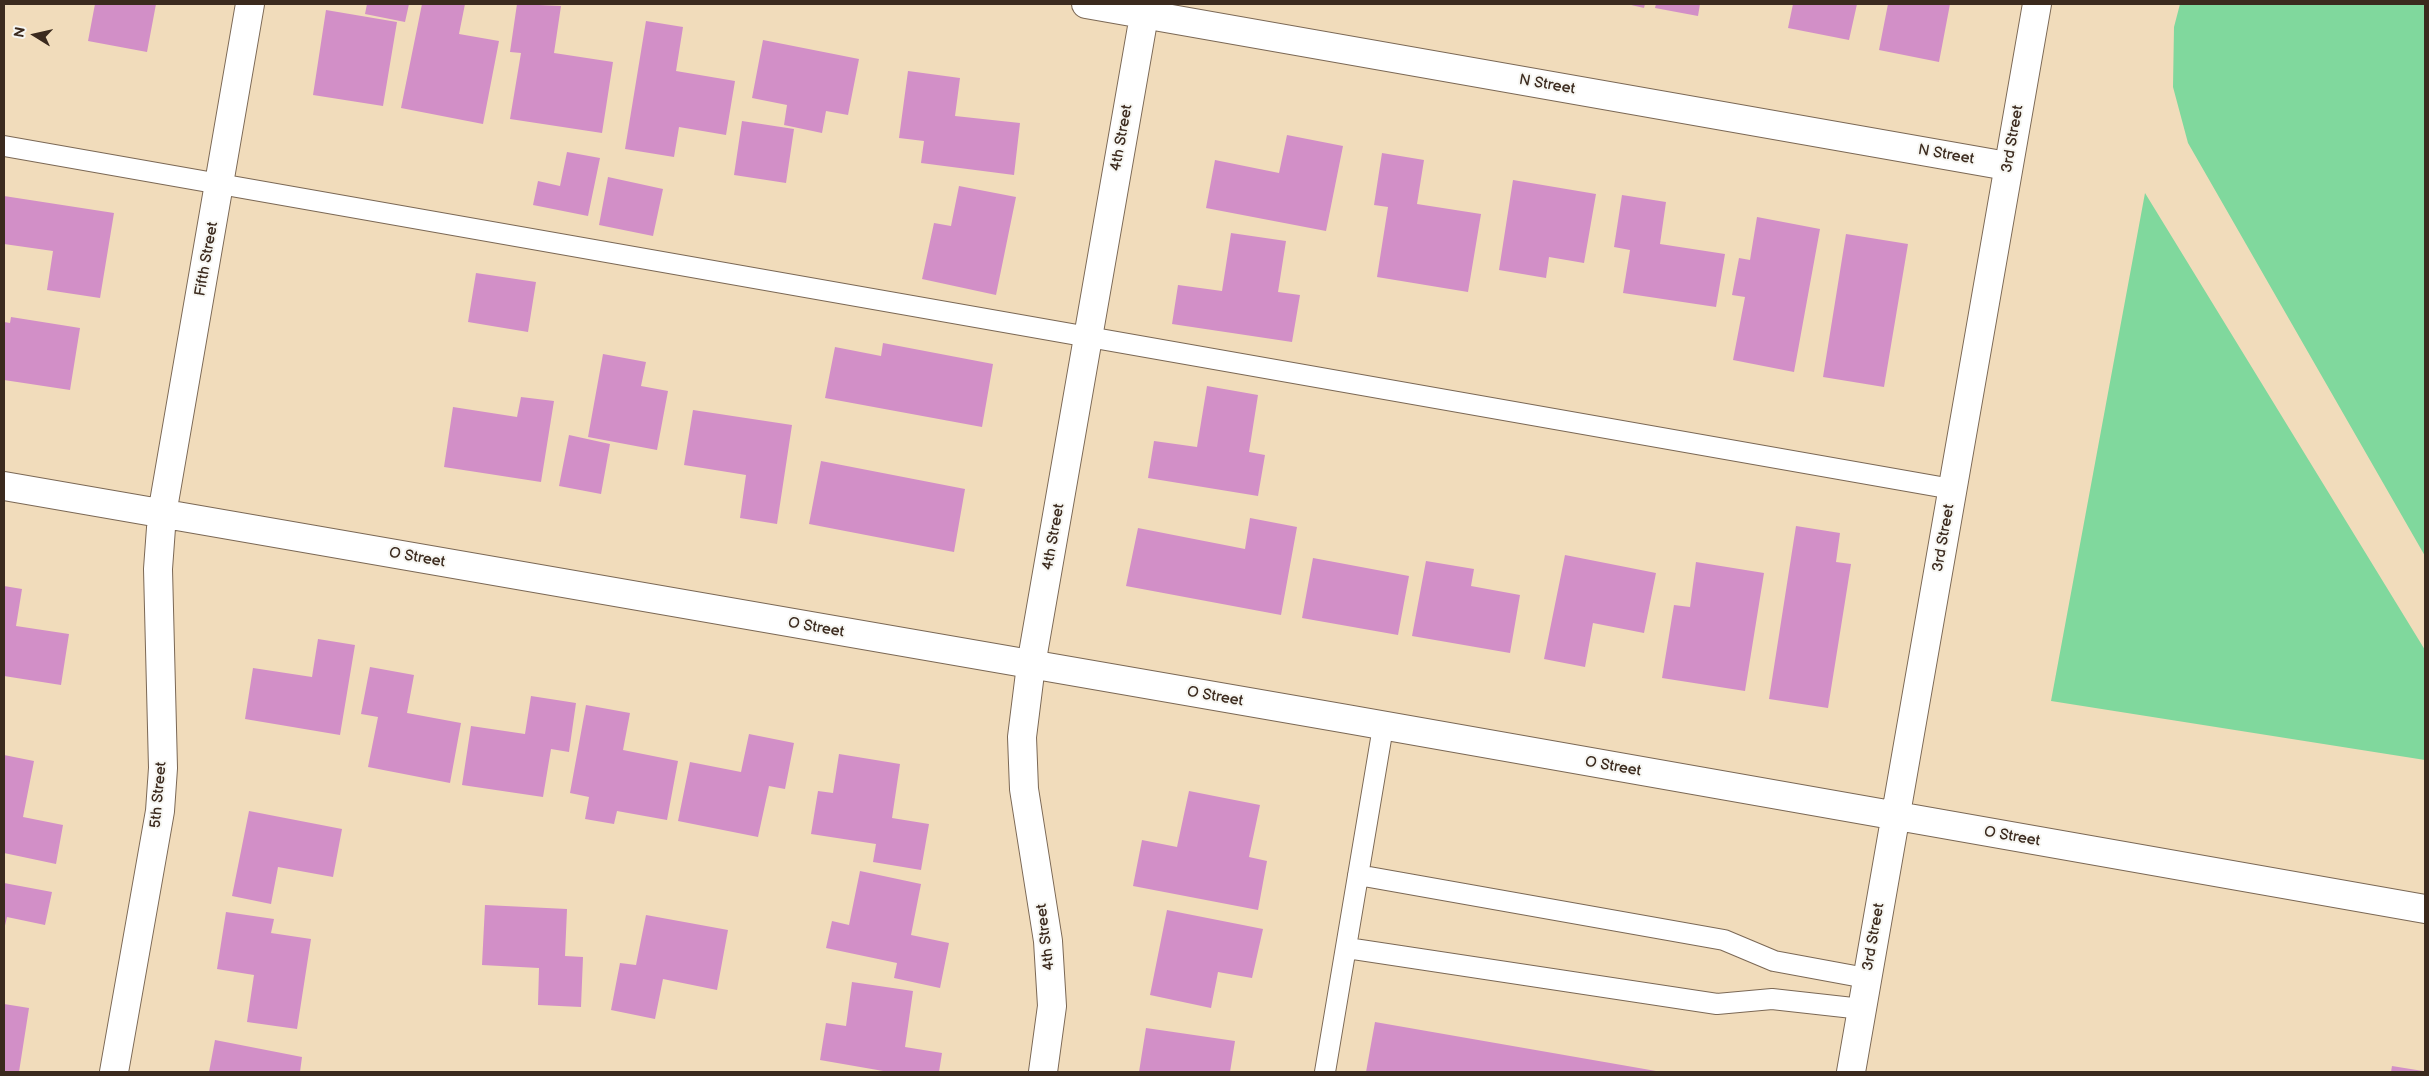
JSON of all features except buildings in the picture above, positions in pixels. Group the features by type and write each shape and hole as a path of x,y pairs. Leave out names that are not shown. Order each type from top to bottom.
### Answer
{"street":[{"name":"Fifth Street","path":"162,514 250,4"},
{"name":"N Street","path":"1086,4 1145,9 2008,166"},
{"name":"3rd Street","path":"1851,1072 2037,4"},
{"name":"4th Street","path":"1043,1072 1052,1006 1048,941 1024,789 1022,737 1031,666 1145,9"},
{"name":"O Street","path":"4,486 2425,909"},
{"name":"5th Street","path":"114,1072 160,811 163,768 158,569 162,514"}],"lane":[{"path":"4,146 1952,489"},
{"path":"1325,1072 1383,727"},
{"path":"1358,875 1724,940 1774,960 1866,978"},
{"path":"1346,948 1717,1004 1772,999 1862,1009"}],"green space":[{"path":"2180,4 2425,4 2425,556 2188,143 2173,87 2174,27"},
{"path":"2145,193 2425,650 2425,760 2051,701"}]}
